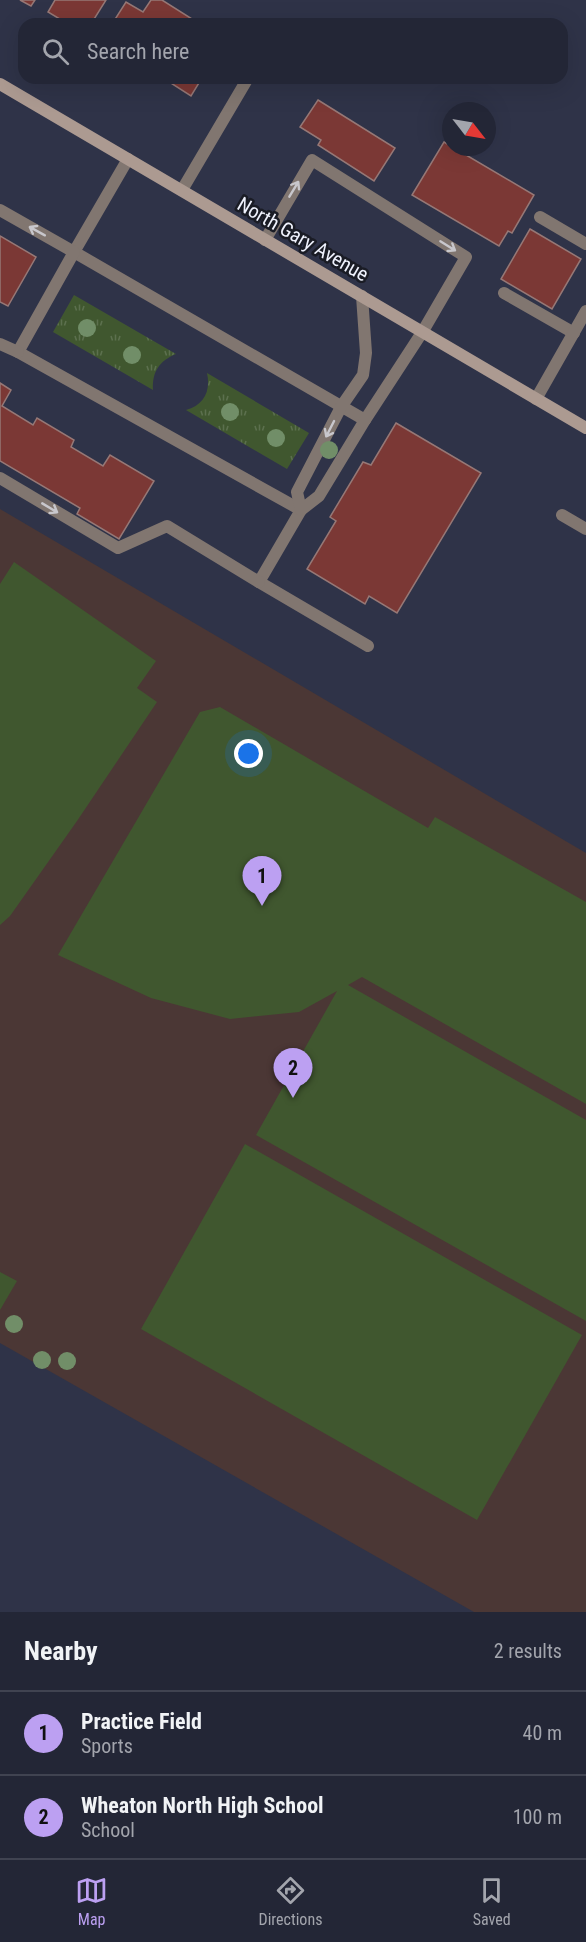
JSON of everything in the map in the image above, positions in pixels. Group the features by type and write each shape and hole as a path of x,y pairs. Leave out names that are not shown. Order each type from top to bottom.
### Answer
{"street":[{"name":"North Gary Avenue","path":"0,84 586,428"}],"lane":[{"path":"182,190 244,84"},
{"path":"18,352 128,159"},
{"path":"259,582 301,510 319,496 423,331 466,257 312,160 265,240"},
{"path":"0,210 365,420"},
{"path":"540,218 586,244"},
{"path":"504,293 574,333"},
{"path":"301,510 297,492 341,407 363,375 366,353 362,296"},
{"path":"536,399 584,319"},
{"path":"0,344 301,510"},
{"path":"0,478 118,548 167,526 368,646"},
{"path":"562,515 586,529"}],"shaded area":[{"path":"0,509 586,853 586,1612 474,1612 0,1343"}],"green space":[{"path":"74,295 176,354 165,360 158,368 155,373 153,390 53,332"},
{"path":"207,373 309,433 287,469 186,410 197,405 205,396 208,386"},
{"path":"14,562 156,661 137,688 157,702 77,821 10,916 0,925 0,584"},
{"path":"220,707 428,828 435,817 586,902 586,1104 362,977 348,985 586,1120 586,1321 256,1135 337,991 299,1012 230,1019 151,998 58,955 200,712"},
{"path":"245,1144 582,1335 477,1520 141,1329"},
{"path":"0,1272 17,1281 0,1310"}],"building":[{"path":"20,0 35,0 31,6"},
{"path":"55,0 106,0 95,18 58,18 48,12"},
{"path":"151,0 162,0 190,18 116,18 126,2 143,12"},
{"path":"172,84 198,84 191,96"},
{"path":"318,100 395,148 374,181 318,145 321,140 300,127"},
{"path":"442,145 442,156 468,156 534,195 512,233 508,231 499,246 412,195"},
{"path":"530,229 581,259 552,309 501,279"},
{"path":"0,236 36,257 8,306 0,302"},
{"path":"0,383 11,390 2,406 33,425 37,418 74,440 71,447 103,466 110,455 154,481 119,539 77,514 80,508 0,461"},
{"path":"396,423 481,473 397,613 369,596 365,604 307,569 336,521 330,517 363,462 371,465"}],"place":[{"name":"Practice Field","path":"262,906"},
{"name":"Wheaton North High School","path":"293,1098"}]}
